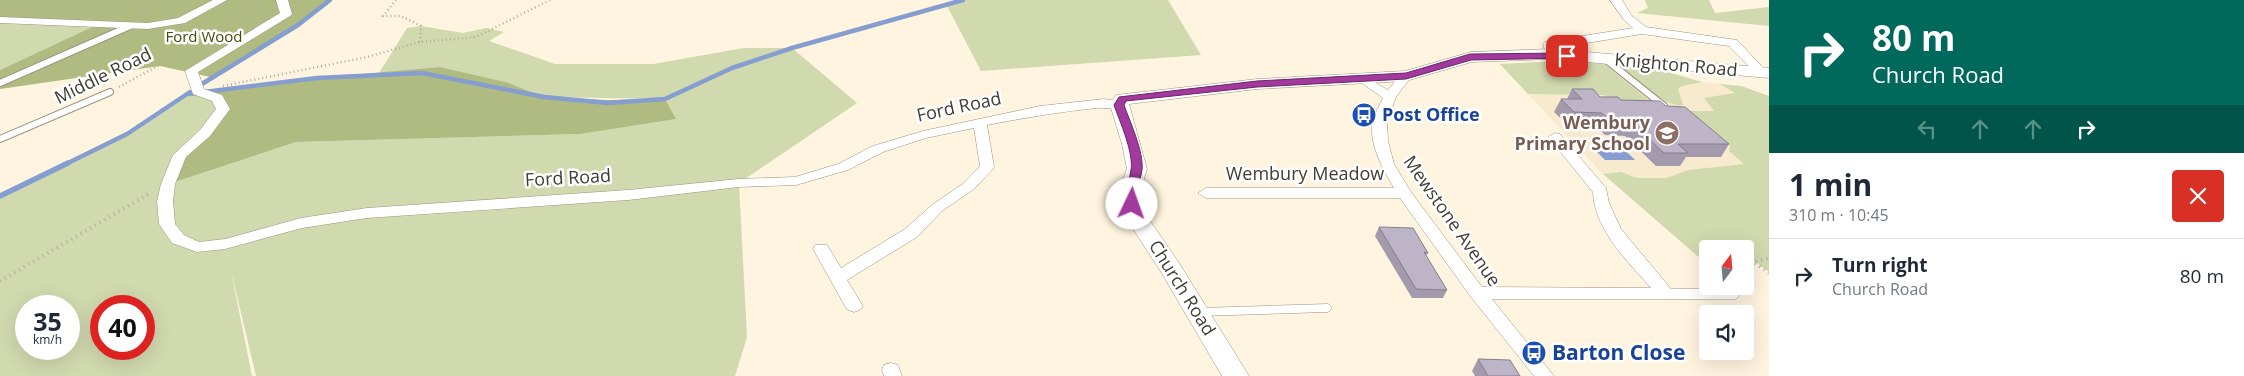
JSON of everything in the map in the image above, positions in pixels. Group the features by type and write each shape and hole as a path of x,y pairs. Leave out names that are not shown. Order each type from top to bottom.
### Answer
{"street":[{"path":"0,20 148,26 181,21 221,0"},
{"path":"203,91 191,72 286,14 282,0"},
{"path":"1616,0 1628,18 1642,30"},
{"path":"1552,54 1550,45 1586,41 1642,30 1733,43 1765,72"},
{"name":"Knighton Road","path":"1406,76 1470,57 1552,54 1765,72"},
{"path":"1119,105 1123,99 1213,88 1406,76"},
{"name":"Mewstone Avenue","path":"1406,76 1390,97 1380,121 1381,141 1387,164 1404,193 1477,293 1545,376"},
{"path":"1362,79 1390,97"},
{"name":"Ford Road","path":"203,91 223,110 204,133 180,155 168,184 165,201 167,224 178,238 197,247 226,244 301,223 367,212 628,195 738,183 796,181 843,167 878,149 923,135 1040,110 1104,103 1119,105"},
{"name":"Church Road","path":"1119,105 1132,144 1137,169 1129,192 1135,215 1236,376"},
{"path":"839,277 911,233 936,208 969,186 986,167 985,145 980,124"},
{"path":"1555,137 1601,191 1599,200 1619,240 1666,294"},
{"name":"Wembury Meadow","path":"1206,193 1404,193"},
{"path":"821,249 839,277 854,306"},
{"path":"1477,293 1699,295"}],"lane":[{"path":"0,83 130,26"},
{"path":"1605,59 1668,110"},
{"name":"Middle Road","path":"0,139 110,92"},
{"path":"1197,312 1327,308"}],"path":[{"path":"131,0 148,12"},
{"name":"Middle Road","path":"110,92 205,40 264,0"},
{"path":"396,0 383,16 401,16 422,26 420,42"},
{"path":"203,91 367,58 420,42 476,37 550,0"},
{"path":"0,281 168,184"},
{"path":"1755,263 1769,258"},
{"path":"1755,263 1769,273"}],"shaded area":[{"name":"Wembury Primary School","path":"1559,61 1651,67 1702,82 1741,86 1769,96 1747,240 1699,240 1699,257 1599,170 1500,64"}],"green space":[{"name":"Ford Wood","path":"0,0 330,0 298,25 210,77 160,66 0,89 0,70 99,24 0,20"},
{"path":"963,0 1168,0 1201,55 981,71 946,4"},
{"path":"1645,0 1709,0 1715,13 1769,7 1769,26 1637,13 1648,8"},
{"path":"0,20 101,24 0,70"},
{"path":"421,26 463,33 486,28 504,32 489,41 555,64 653,64 744,48 792,48 857,103 739,183 747,337 735,376 256,376 231,271 252,376 0,376 0,196 127,134 188,94 217,98 223,109 168,183 296,142 581,134 675,119 665,99 544,97 506,82 440,67 379,73 407,28"},
{"path":"1559,61 1604,64 1657,107 1617,106 1604,95 1528,94 1500,64"},
{"path":"1616,65 1651,67 1702,82 1682,86 1678,89 1683,105 1675,105 1657,97"},
{"path":"440,67 506,82 544,97 607,100 665,99 676,119 581,134 296,142 168,184 180,155 223,110 209,95 216,90 317,78"},
{"path":"1720,84 1741,86 1769,96 1769,272 1754,261 1754,240 1699,240 1699,257 1603,174 1621,172 1637,178 1666,178 1689,170 1744,164 1729,151 1730,146 1705,127 1673,111 1714,111 1704,98 1735,93"}],"water":[{"path":"1596,151 1626,151 1635,160 1605,160"}],"building":[{"path":"1572,89 1593,89 1600,97 1618,97 1621,100 1660,101 1666,106 1685,107 1729,144 1678,144 1688,153 1664,153 1632,123 1612,123 1602,113 1574,112 1561,99 1582,99"},
{"path":"1379,227 1413,228 1428,253 1424,252 1447,290 1416,289"},
{"path":"1478,359 1510,360 1520,376 1488,376"}],"waterway":[{"path":"197,87 298,25 330,0"},
{"path":"188,94 317,78 422,73 544,97 608,103 665,99 732,68 792,48 963,0"},
{"path":"66,164 127,134 190,92"},
{"path":"0,196 68,163"}],"place":[{"name":"Post Office","path":"1364,115"},
{"name":"Wembury Primary School","path":"1667,133"},
{"name":"Barton Close","path":"1534,353"}],"route":[{"path":"1132,204 1129,192 1137,169 1132,144 1119,105 1123,99 1257,84 1406,76 1470,57 1552,54 1567,56"}]}
